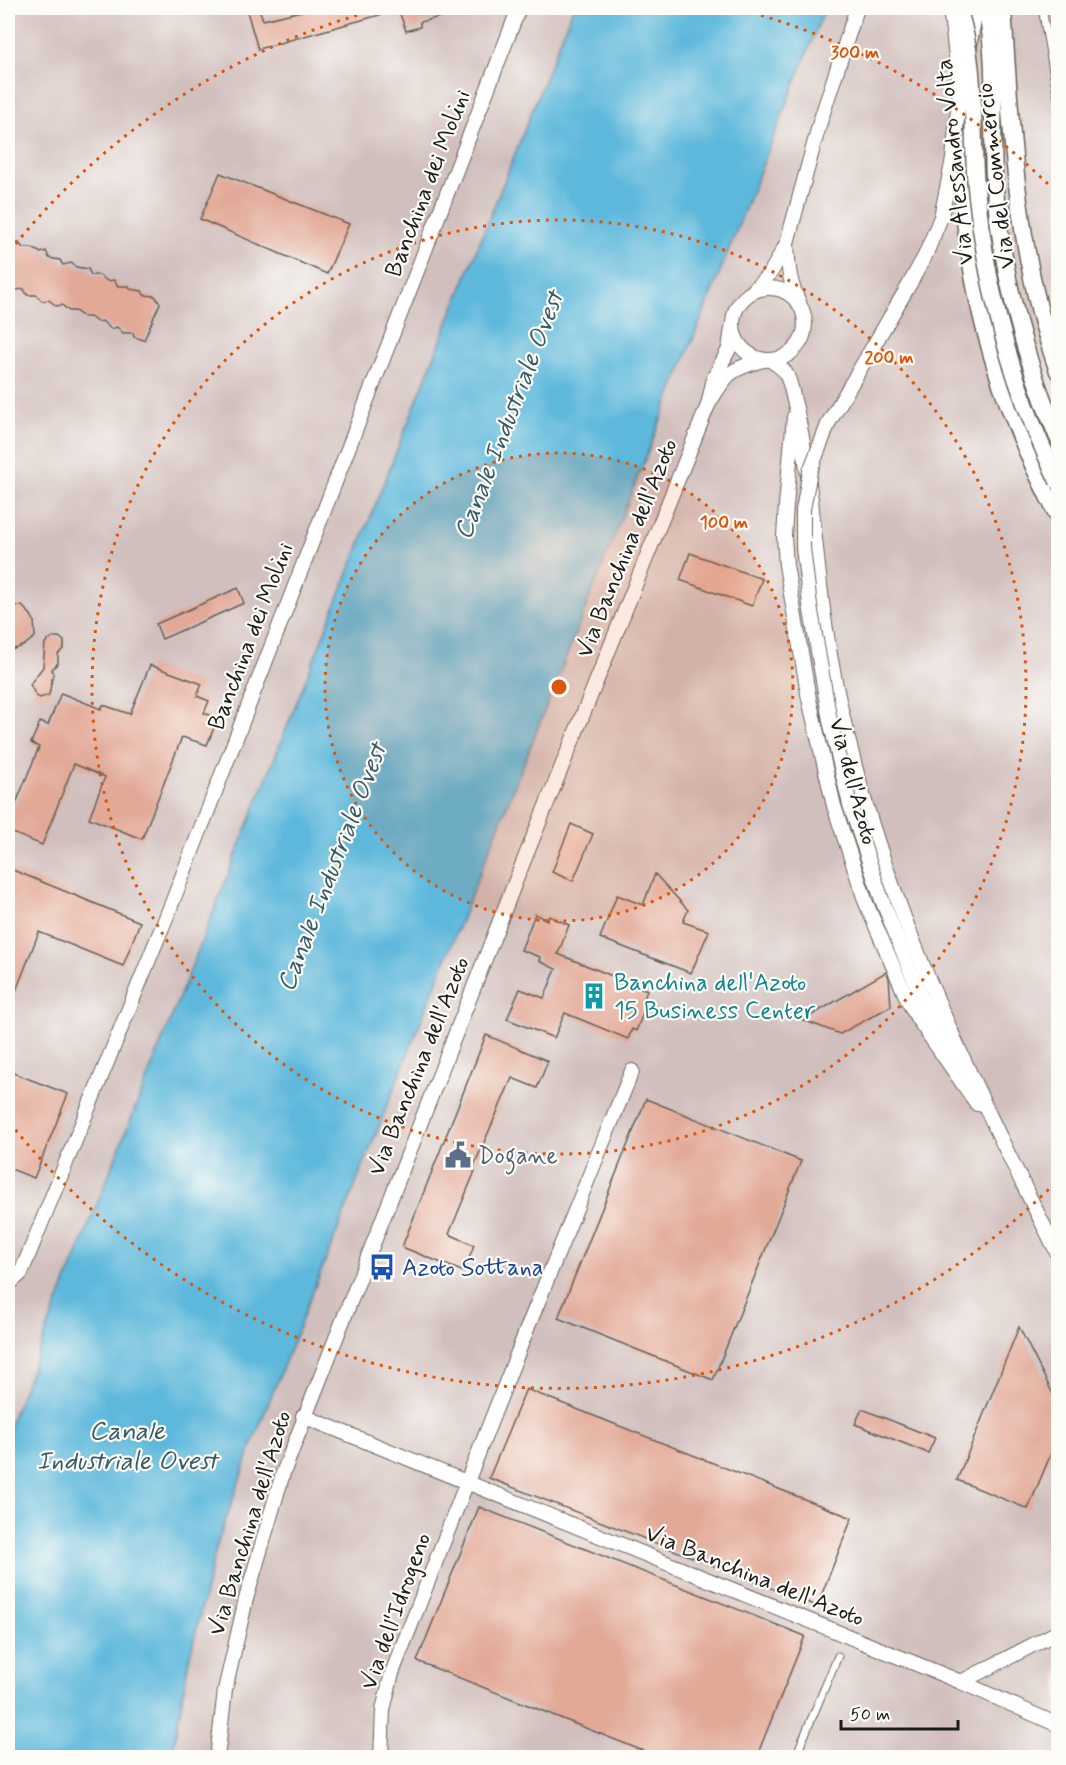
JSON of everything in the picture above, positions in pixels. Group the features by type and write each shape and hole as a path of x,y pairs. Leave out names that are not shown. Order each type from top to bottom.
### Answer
{"street":[{"name":"Banchina dei Molini","path":"12,1281 21,1273 170,908 519,8"},
{"path":"708,405 714,378 729,349 735,311 741,301 771,272 787,243 820,122 857,8"},
{"name":"Via dell'Azoto","path":"950,8 960,88 953,159 941,217 909,285 829,422 810,471 803,510 804,555 810,605 830,721 850,805 882,900 925,1005 997,1132 1059,1254"},
{"name":"Via Alessandro Volta","path":"958,8 970,66 981,236 992,290 1006,350 1019,388 1047,458 1059,481"},
{"name":"Via del Commercio","path":"975,8 969,45 963,191 976,301 995,369 1011,414 1027,454 1059,516"},
{"name":"Via Alessandro Volta","path":"986,8 991,49 997,214 1012,296 1023,337 1046,408 1059,438"},
{"name":"Via del Commercio","path":"1003,8 1014,167 1021,219 1033,286 1047,338 1059,371"},
{"path":"708,405 731,372 739,367 787,355 801,342 805,331 805,318 789,276 787,243"},
{"path":"750,294 761,289 772,288 784,291 801,307"},
{"path":"733,323 734,334 740,345 748,353 767,360"},
{"name":"Via dell'Azoto","path":"767,360 785,373 803,436 828,640 863,794 911,937 997,1132"},
{"name":"Via Banchina dell'Azoto","path":"217,1758 225,1690 246,1599 283,1473 303,1416 516,879 708,405"},
{"name":"Via dell'Azoto","path":"795,405 784,536 786,565 809,699 834,806 866,903 908,1001 918,1019 997,1132"},
{"name":"Via dell'Idrogeno","path":"381,1758 383,1710 390,1680 466,1483 632,1071"},
{"name":"Via Banchina dell'Azoto","path":"303,1416 961,1682 1059,1725"},
{"path":"961,1682 1059,1632"}],"lane":[{"path":"1042,8 1059,99"},
{"path":"795,1758 838,1656"}],"shaded area":[{"path":"8,8 573,8 8,1428"},
{"path":"825,8 1058,8 1058,1757 172,1758 188,1664 216,1548 253,1442"}],"water":[{"name":"Canale Industriale Ovest","path":"573,8 825,8 253,1442 216,1548 188,1664 172,1757 8,1757 8,1428"}],"building":[{"path":"246,8 259,8 263,20 314,8 394,8 394,11 258,49"},
{"path":"398,8 459,8 460,12 420,22 420,27 406,31"},
{"path":"220,173 349,224 327,274 200,219"},
{"path":"15,242 23,248 32,248 41,253 46,251 49,258 60,260 63,265 71,263 76,267 88,269 91,275 99,275 107,281 114,280 118,286 129,286 130,289 142,291 144,295 155,296 160,303 144,340 134,337 133,333 123,333 117,327 111,329 102,321 97,322 75,311 69,311 62,305 56,306 49,300 42,301 36,295 27,295 24,289 15,290 8,286 8,243"},
{"path":"690,553 762,579 752,606 680,580"},
{"path":"238,588 244,603 162,639 156,624"},
{"path":"8,605 22,606 31,615 34,621 35,637 23,646 8,651"},
{"path":"54,637 59,637 64,641 64,648 58,654 58,663 52,669 49,695 40,698 36,696 30,684 43,667 45,643"},
{"path":"150,665 202,684 197,696 209,701 204,713 218,718 207,745 182,737 142,839 89,818 105,777 74,764 42,845 8,831 8,823 39,747 31,743 40,722 48,725 61,693 101,709 103,705 130,714"},
{"path":"571,824 593,834 573,881 552,872"},
{"path":"8,868 140,922 123,966 39,932 8,1011"},
{"path":"655,874 688,910 683,922 709,931 691,973 600,938 617,895 643,905"},
{"name":"Banchina dell'Azoto 15 Business Center","path":"535,914 547,920 549,916 569,925 558,954 647,990 644,999 648,1001 636,1031 632,1029 628,1039 565,1013 554,1038 507,1019 520,989 544,998 556,969 539,961 540,957 521,950"},
{"path":"886,972 889,978 891,1006 840,1034 803,1020"},
{"name":"Dogane","path":"486,1035 548,1061 537,1088 512,1078 472,1170 475,1171 449,1234 474,1245 464,1272 402,1247"},
{"path":"8,1071 68,1094 34,1178 8,1168"},
{"path":"646,1099 801,1161 713,1380 558,1318"},
{"path":"1019,1327 1059,1406 1059,1434 1028,1509 957,1480"},
{"path":"526,1389 852,1518 817,1606 489,1478"},
{"path":"862,1409 935,1438 928,1453 855,1424"},
{"path":"479,1507 805,1636 756,1758 661,1758 417,1661"}],"place":[{"name":"Banchina dell'Azoto 15 Business Center","path":"594,996"},
{"name":"Dogane","path":"458,1155"},
{"name":"Azoto Sottana","path":"382,1267"}]}
